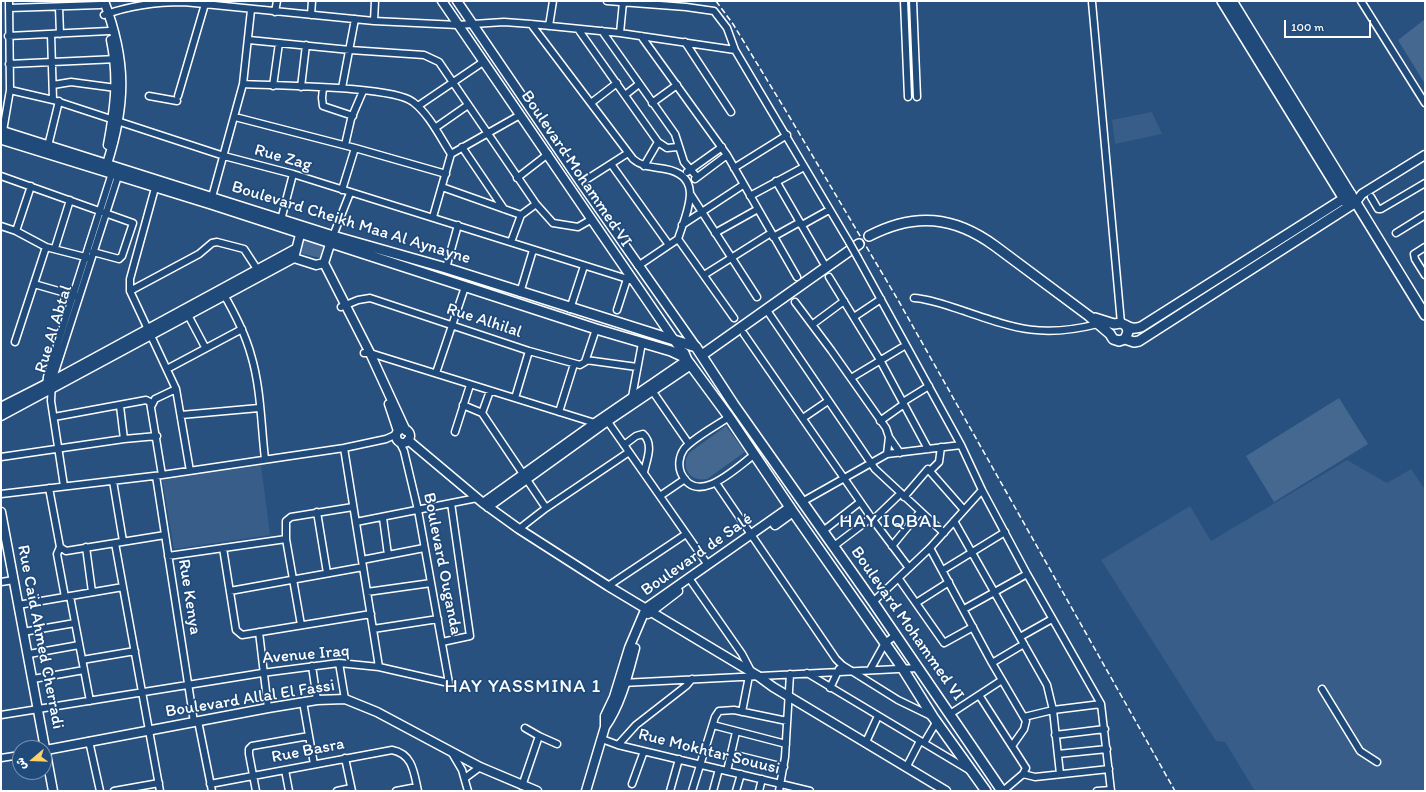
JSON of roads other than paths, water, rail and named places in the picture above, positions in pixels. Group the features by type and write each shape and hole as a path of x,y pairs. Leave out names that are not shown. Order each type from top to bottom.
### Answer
{"main road":[{"path":"1222,1 1347,196 1353,205 1365,217 1425,315"},
{"path":"1232,1 1290,105"},
{"name":"Boulevard Cheikh Maa Al Aynayne","path":"2,134 106,162 281,220 301,230"},
{"name":"Boulevard Cheikh Maa Al Aynayne","path":"2,134 155,188 301,230 466,287 596,329 671,351 688,361"},
{"path":"1089,316 1136,329 1151,321 1347,196"},
{"path":"869,236 883,229 913,221 942,221 956,224 983,237 1089,316 1115,340 1125,339 1134,342 1225,287 1353,205"},
{"name":"Boulevard Cheikh Maa Al Aynayne","path":"331,240 446,268 676,342 698,351"},
{"path":"698,351 700,366 688,361 686,349 698,351 766,309 859,244"},
{"path":"1219,278 1225,287"},
{"path":"1151,321 1156,330"},
{"path":"1110,334 1111,327 1121,325"},
{"path":"1121,325 1127,336 1125,339"},
{"name":"Boulevard Mohammed VI","path":"698,351 734,405 896,635 1002,791"},
{"name":"Boulevard Mohammed VI","path":"688,361 729,417 791,510 885,643 935,719 986,791"}],"street":[{"path":"2,134 10,90 8,36 9,1"},
{"path":"276,1 276,12"},
{"path":"311,15 312,1"},
{"path":"374,21 375,1"},
{"name":"Boulevard Mohammed VI","path":"442,1 609,244 630,280 641,290 688,361"},
{"name":"Boulevard Mohammed VI","path":"457,1 580,183 698,351"},
{"path":"549,26 553,1"},
{"path":"607,1 712,10 719,16 726,28 735,50 787,135 804,167 878,291 961,445 1004,532 1100,704 1105,729 1111,790 1097,791"},
{"path":"904,1 908,97"},
{"path":"913,1 917,97"},
{"path":"1361,1 1425,103"},
{"path":"9,8 59,7 101,2 107,14 117,59 121,101 106,162"},
{"path":"107,14 132,4 184,2 251,10 374,21 458,25 504,22 531,24 642,36 735,50"},
{"path":"620,34 623,2"},
{"path":"1092,2 1121,325"},
{"path":"149,96 178,99 205,4"},
{"path":"59,7 60,34"},
{"path":"212,197 243,84 249,40 251,10"},
{"path":"107,14 109,31 117,59 116,120"},
{"path":"342,88 355,19"},
{"path":"531,24 633,159 644,166 675,171 683,175 689,184 691,195 757,298"},
{"path":"578,29 658,142 667,148 678,147"},
{"path":"8,36 109,31"},
{"path":"602,32 675,134 684,162 697,177"},
{"path":"48,146 56,100 53,85 51,34"},
{"path":"642,36 722,147 797,277"},
{"path":"249,40 350,50 424,55 439,62 517,178 536,204 553,223 578,227 592,219"},
{"path":"685,42 731,112"},
{"path":"274,86 279,43"},
{"path":"300,87 306,45"},
{"path":"9,64 117,59"},
{"path":"418,106 484,62"},
{"path":"53,85 71,82 116,88"},
{"path":"591,103 617,83"},
{"path":"243,84 342,88 403,97 412,101 418,106 435,128 451,154"},
{"path":"625,95 639,84"},
{"path":"652,103 677,85"},
{"path":"323,88 323,106 353,116"},
{"name":"Rue Zag","path":"10,90 56,100 224,156 294,174 350,193 458,225 630,280"},
{"path":"345,145 362,91"},
{"path":"435,128 468,105"},
{"path":"433,218 451,154 487,132 522,118 535,116"},
{"path":"235,117 345,145 446,174"},
{"path":"734,168 787,135"},
{"path":"644,166 658,142"},
{"path":"462,147 504,209"},
{"path":"683,175 722,147"},
{"path":"342,190 355,148"},
{"path":"580,183 628,153"},
{"path":"517,178 548,154"},
{"path":"1353,205 1362,194 1425,154"},
{"path":"689,184 727,155"},
{"path":"611,164 669,245"},
{"path":"750,196 804,167"},
{"path":"281,220 294,174"},
{"name":"Rue Al Abtal","path":"88,258 93,252 110,182 115,175"},
{"path":"1,176 102,213 145,226"},
{"path":"776,181 823,262"},
{"path":"1371,197 1378,209 1381,210 1425,183"},
{"path":"682,225 743,185"},
{"path":"16,231 31,186"},
{"path":"442,187 521,215"},
{"path":"155,188 130,280 130,291 176,388 190,471"},
{"path":"259,273 294,258 324,262 331,240 350,193"},
{"path":"1347,196 1362,194"},
{"path":"638,266 678,240 691,195"},
{"path":"56,248 70,200"},
{"path":"511,242 521,215 536,204"},
{"path":"715,233 758,209"},
{"path":"704,275 730,257 772,235 830,210"},
{"name":"Rue Al Abtal","path":"64,486 49,387 102,213"},
{"path":"1396,233 1425,215"},
{"path":"93,252 119,259 122,256 133,223"},
{"path":"446,268 458,225"},
{"path":"1,226 16,231 46,247 56,248 88,258"},
{"path":"294,258 295,249 301,230"},
{"path":"609,244 619,238"},
{"path":"678,240 734,318"},
{"path":"130,291 199,254 212,243 217,242 244,249 259,273"},
{"path":"15,342 46,247"},
{"path":"1425,247 1414,254 1415,259 1425,275"},
{"path":"1,416 49,387 259,273 295,249"},
{"path":"520,293 533,250"},
{"name":"Boulevard Ouganda","path":"324,262 343,306 367,353 402,439 418,510 449,683"},
{"path":"570,309 584,266"},
{"path":"829,277 880,360 928,449"},
{"path":"617,310 630,280"},
{"path":"34,284 77,296"},
{"path":"641,290 651,284"},
{"path":"436,373 466,287"},
{"path":"150,332 188,315 223,293"},
{"path":"223,293 242,329 251,355 265,459"},
{"name":"Rue Alhilal","path":"343,306 358,300 370,298 528,351 574,364"},
{"path":"914,298 933,301 1007,325 1031,330 1056,332 1073,330 1098,324"},
{"path":"854,317 881,299"},
{"path":"813,324 844,301"},
{"path":"795,302 813,324 851,378 900,453"},
{"path":"766,309 881,476 944,533"},
{"path":"188,315 205,347"},
{"path":"167,369 205,347 242,329"},
{"path":"560,412 574,364 583,364 586,360 596,329"},
{"path":"744,334 860,502 909,568"},
{"path":"632,397 642,343"},
{"path":"851,378 906,345"},
{"path":"515,398 528,351"},
{"path":"367,353 560,412 602,421 624,445 644,472 708,565"},
{"path":"586,360 637,367"},
{"path":"356,522 451,504 483,503 688,361"},
{"path":"455,432 470,385"},
{"path":"880,421 903,403 929,386"},
{"path":"1,407 49,387"},
{"path":"54,418 146,400 152,405 155,399 176,388"},
{"path":"602,421 632,397 651,388"},
{"path":"651,388 689,444"},
{"path":"482,413 490,391"},
{"path":"803,418 828,401"},
{"name":"Rue Kenya","path":"152,405 157,436 165,535 188,686 212,791"},
{"path":"463,405 482,413 546,508"},
{"path":"120,406 124,439"},
{"path":"181,415 259,408"},
{"path":"729,417 689,444 680,456 680,472 685,479 696,486 703,487 716,483 754,454"},
{"path":"624,445 636,436 642,434 646,437 650,447 644,472"},
{"path":"1,457 124,439 157,436"},
{"path":"887,454 889,437"},
{"path":"1,494 190,471 344,448 386,439 402,439 483,503 519,529 608,586 648,609 753,675 907,766 946,791"},
{"path":"802,502 844,479 870,462 887,454 961,445"},
{"path":"344,448 380,667"},
{"path":"834,546 902,496 928,469 930,471 939,462 941,448"},
{"path":"519,529 546,508 629,452"},
{"path":"930,471 964,510"},
{"path":"660,496 685,479"},
{"path":"113,480 123,541"},
{"path":"716,483 842,665 898,700 935,719 907,766"},
{"path":"49,488 60,546 57,554 75,623 90,701"},
{"path":"873,602 930,548 982,490"},
{"path":"823,531 860,502"},
{"path":"442,642 470,636 451,504"},
{"path":"301,625 286,539 286,521 291,517 354,507"},
{"name":"Boulevard de Salé","path":"586,791 602,739 605,727 605,716 622,682 630,648 648,609 791,510"},
{"name":"Rue Caïd Ahmed Cherradi","path":"1,512 3,532 34,679 44,740"},
{"path":"317,512 327,573"},
{"path":"892,546 920,512"},
{"path":"383,518 388,555"},
{"path":"954,521 1047,685 1053,710 1060,774"},
{"path":"943,570 1004,532"},
{"path":"608,586 686,534"},
{"path":"60,546 66,551 165,535"},
{"name":"Boulevard de Salé","path":"690,580 708,565 753,537"},
{"path":"168,556 286,539"},
{"path":"115,543 160,791"},
{"path":"86,547 92,592"},
{"path":"223,548 236,630 242,635 371,614"},
{"path":"362,560 424,548"},
{"path":"930,548 992,663 1026,721 1024,729 1012,746"},
{"path":"230,591 363,567"},
{"path":"964,609 1027,574"},
{"path":"899,579 944,643 973,627"},
{"path":"1,582 14,580"},
{"path":"690,580 742,654 753,675 742,712"},
{"path":"916,603 949,582"},
{"path":"367,592 431,583"},
{"path":"18,605 123,587"},
{"path":"373,629 438,619"},
{"path":"1020,637 1052,619"},
{"path":"23,632 75,623"},
{"path":"259,632 262,673 268,708"},
{"path":"870,670 885,643 896,635"},
{"path":"992,663 1024,644"},
{"path":"29,654 79,645"},
{"path":"82,660 135,651"},
{"path":"339,663 345,699"},
{"name":"Avenue Iraq","path":"1,715 262,673 339,663 380,667 449,683"},
{"path":"830,688 836,672 842,665"},
{"path":"312,666 317,700"},
{"path":"622,682 918,668"},
{"path":"34,679 84,670"},
{"path":"807,673 973,772"},
{"path":"779,791 782,784 784,767 790,674"},
{"path":"618,745 636,725 686,686 692,679"},
{"path":"950,714 1002,680"},
{"path":"1322,689 1360,751 1377,762"},
{"path":"979,695 1026,768 1023,774 1002,791"},
{"name":"Boulevard Allal El Fassi","path":"52,749 303,702 345,699 377,712 480,767 522,786 537,791"},
{"path":"303,702 314,764"},
{"path":"1024,717 1053,710 1100,704"},
{"path":"692,791 716,714 721,710 742,712 787,721"},
{"path":"866,742 878,716"},
{"path":"713,725 786,744"},
{"path":"525,728 557,744"},
{"path":"1056,735 1105,729"},
{"path":"727,771 736,732"},
{"path":"256,791 249,749 252,746 309,736"},
{"path":"522,786 539,736"},
{"name":"Rue Mokhtar Souusi","path":"602,739 618,745 810,791"},
{"path":"90,741 100,791"},
{"path":"1058,754 1107,749"},
{"name":"Rue Basra","path":"210,784 392,750 400,752 408,759 412,766 417,789"},
{"path":"632,784 644,751"},
{"path":"452,753 465,778 468,791"},
{"path":"732,754 784,767"},
{"path":"1,758 12,756"},
{"path":"337,791 351,790 345,758"},
{"path":"670,791 679,759"},
{"path":"465,778 480,767"},
{"path":"713,791 719,769"},
{"path":"1023,774 1035,777 1109,769"},
{"path":"285,770 289,791"},
{"path":"736,791 741,774"},
{"path":"759,791 762,779"},
{"name":"Rue Caïd Ahmed Cherradi","path":"51,780 53,791"},
{"path":"114,791 159,783"},
{"path":"396,791 417,789"}],"railway":[{"path":"716,1 733,24 898,300 1175,791"}],"district":[{"name":"HAY IQBAL","path":"891,522"},
{"name":"HAY YASSMINA 1","path":"523,687"}]}
